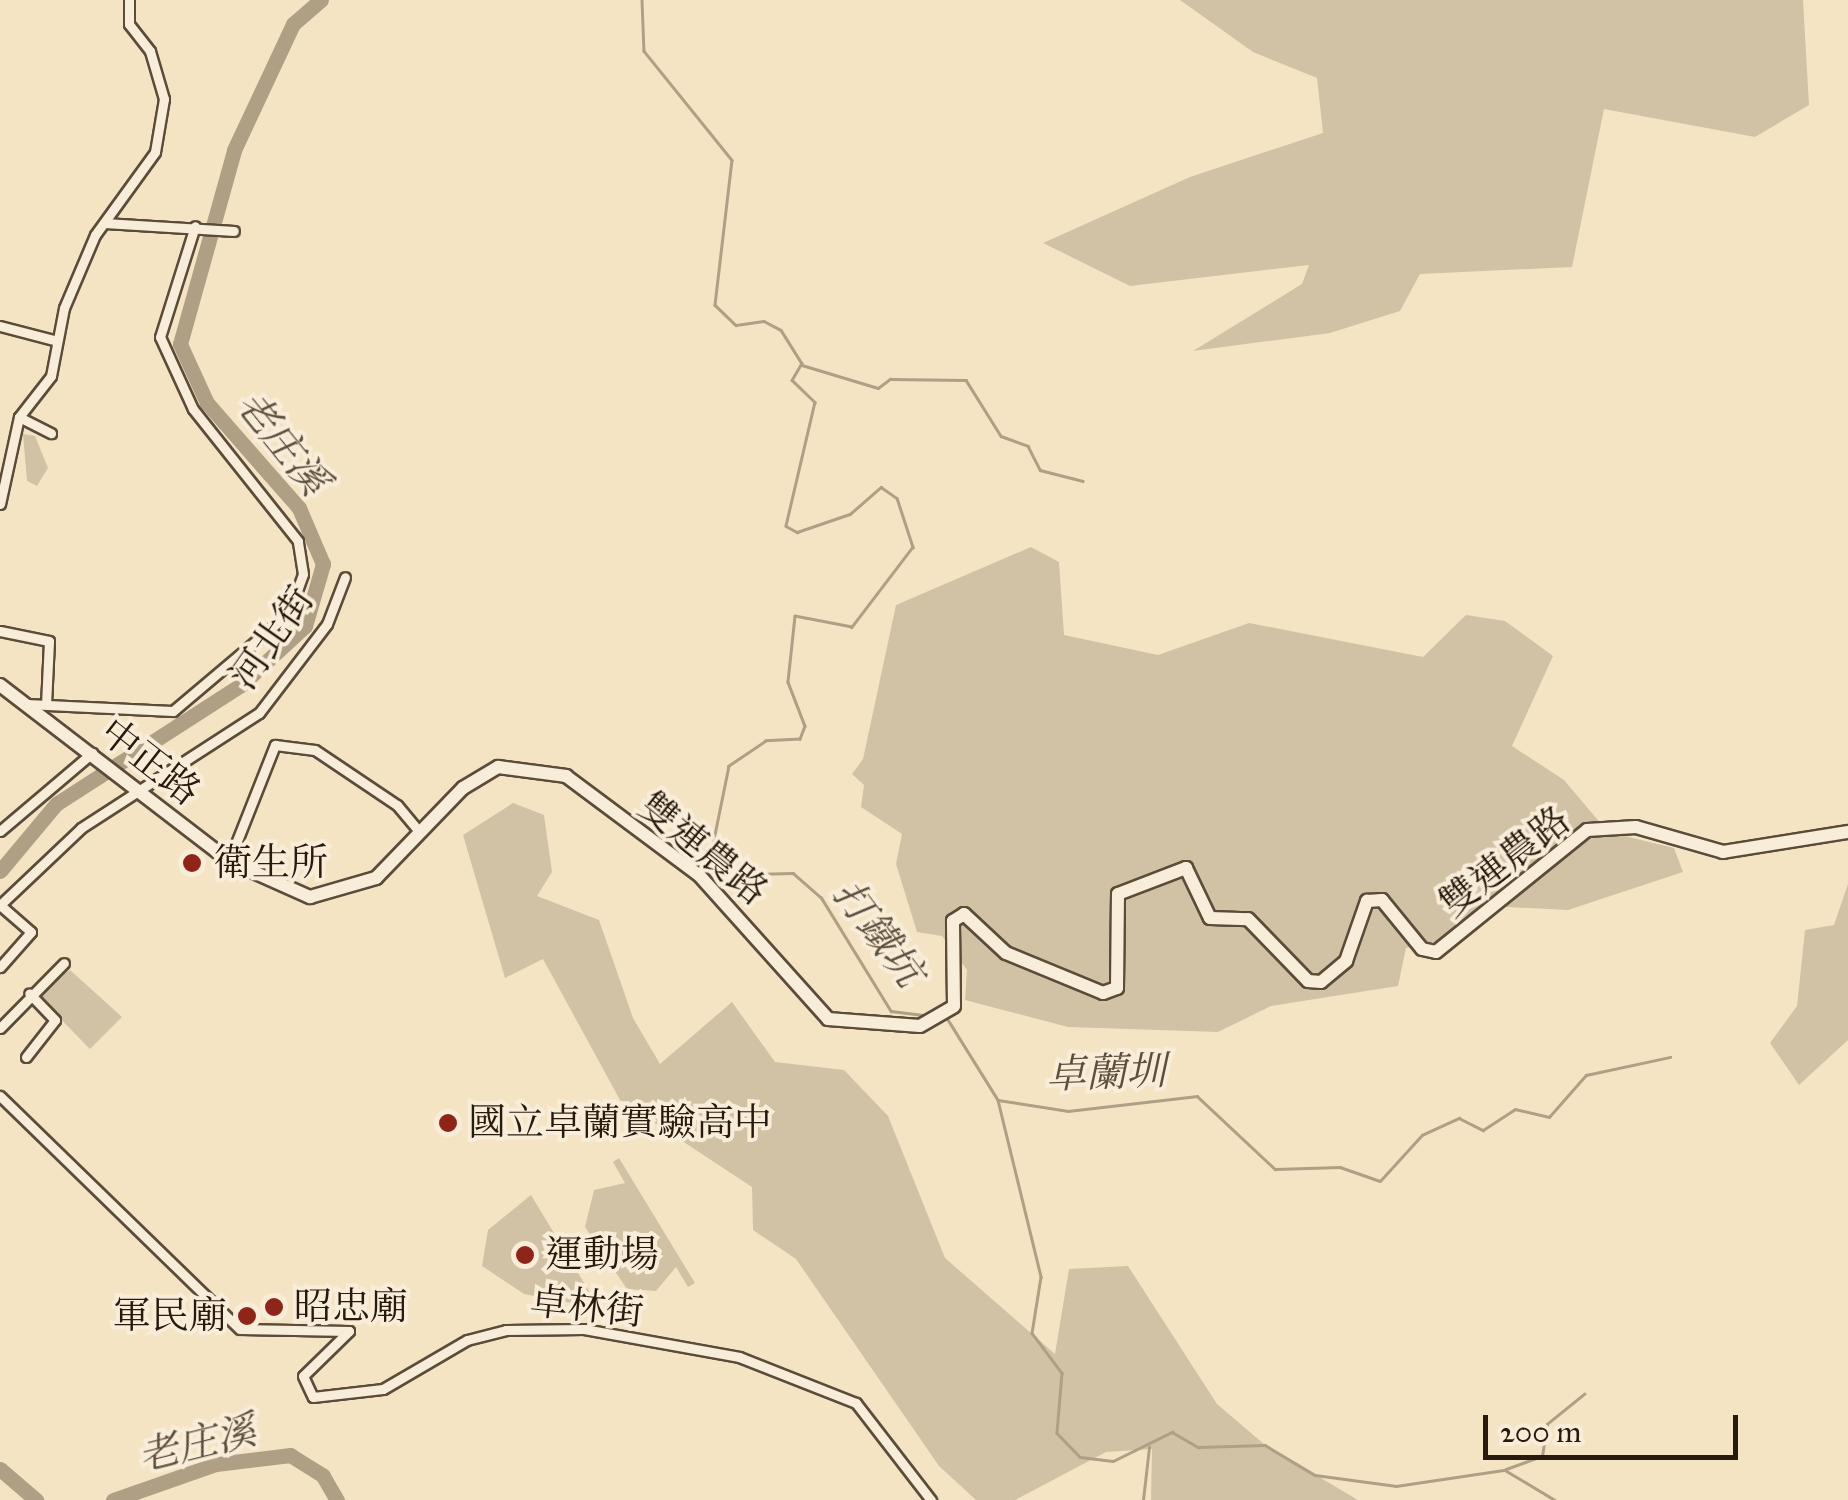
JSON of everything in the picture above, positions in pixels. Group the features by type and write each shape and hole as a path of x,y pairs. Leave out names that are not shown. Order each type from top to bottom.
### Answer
{"street":[{"path":"0,504 19,416 51,376 56,341 106,223 155,152 162,120 159,75 129,24 129,0"},
{"path":"106,223 234,231"},
{"path":"25,704 172,711 289,613 303,574 298,541 193,409 160,336 194,226"},
{"path":"0,326 56,341"},
{"path":"19,416 52,433"},
{"path":"0,442 13,446"},
{"name":"河北街","path":"0,905 81,828 258,713 328,624 345,577"},
{"path":"0,631 49,641 46,704"},
{"name":"中正路","path":"0,685 229,861 310,897 376,878 420,832"},
{"path":"229,861 275,744 315,750 396,804 420,832"},
{"path":"0,831 95,756"},
{"name":"雙連農路","path":"420,832 463,788 498,767 566,776 699,875 828,1019 920,1026 954,1006 954,921 964,914 1006,953 1104,993 1117,988 1118,894 1186,868 1210,918 1248,919 1308,981 1321,982 1346,961 1367,901 1382,900 1422,948 1436,952 1587,830 1636,828 1723,852 1848,832"},
{"path":"0,905 31,932 0,967"},
{"path":"0,1028 29,994 64,963"},
{"path":"26,1057 55,1020 29,994"},
{"name":"卓林街","path":"0,1096 240,1329 349,1332 303,1376 313,1397 383,1389 466,1340 506,1330 584,1329 739,1357 856,1404 930,1500"}],"shaded area":[{"path":"1180,0 1803,0 1809,105 1755,137 1604,109 1572,267 1420,274 1400,311 1330,333 1193,351 1302,284 1309,265 1130,286 1043,243 1190,177 1323,133 1317,78 1253,52"},
{"path":"23,434 35,436 48,468 37,486 27,481"},
{"path":"1031,547 1059,562 1064,635 1158,655 1249,623 1423,657 1466,615 1505,621 1553,656 1512,746 1564,780 1608,832 1674,848 1683,872 1568,910 1488,906 1438,941 1406,948 1398,986 1271,1006 1218,1032 1068,1027 965,1000 967,970 942,936 917,932 896,864 902,834 861,807 864,785 852,774 863,759 896,605"},
{"path":"513,803 544,815 552,872 537,896 599,920 633,1018 660,1064 732,1002 775,1062 844,1070 888,1116 945,1258 1055,1354 1069,1269 1128,1266 1217,1404 1265,1445 1358,1500 1151,1500 1152,1449 1106,1452 1015,1500 976,1500 939,1466 796,1259 753,1230 752,1187 620,1100 543,959 505,978 463,835"},
{"path":"1848,884 1848,1040 1799,1085 1770,1043 1797,1006 1805,930 1834,925"},
{"path":"70,970 122,1017 90,1049 34,992"},
{"path":"619,1158 695,1283 688,1287 676,1267 656,1291 627,1289 585,1227 594,1190 625,1183 613,1162"},
{"name":"運動場","path":"531,1195 592,1296 582,1305 524,1294 482,1266 488,1230"}],"waterway":[{"name":"老庄溪","path":"0,871 56,804 241,685 305,626 323,564 299,508 207,403 180,344 234,150 293,24 321,0"},
{"name":"打鐵坑","path":"642,0 644,51 732,160 715,305 736,325 764,321 781,330 802,363 792,380 815,402 786,526 797,532 850,514 881,487 897,498 913,547 852,627 795,616 788,682 805,726 800,739 766,741 729,766 710,859 721,875 793,873 821,897 891,1011 929,1016"},
{"path":"802,365 878,388 890,379 966,380 1001,436 1028,446 1040,470 1083,481"},
{"name":"打鐵坑","path":"947,1018 998,1100 1041,1277 1032,1333 1062,1373 1057,1433 1080,1457 1113,1461 1172,1432 1198,1447 1265,1445 1315,1475 1396,1486 1505,1470 1555,1500"},
{"name":"卓蘭圳","path":"998,1100 1068,1111 1197,1096 1275,1169 1340,1167 1380,1181 1422,1135 1459,1118 1483,1130 1515,1109 1549,1117 1586,1075 1670,1057"},
{"path":"1506,1469 1542,1456 1547,1424 1584,1394"},
{"path":"1143,1500 1149,1447"},
{"name":"老庄溪","path":"113,1500 216,1464 290,1455 323,1476 337,1500"},
{"name":"老庄溪","path":"0,1469 36,1500"}],"place":[{"name":"衛生所","path":"192,863"},
{"name":"國立卓蘭實驗高中","path":"448,1123"},
{"name":"運動場","path":"525,1255"},
{"name":"昭忠廟","path":"274,1307"},
{"name":"軍民廟","path":"247,1316"}]}
